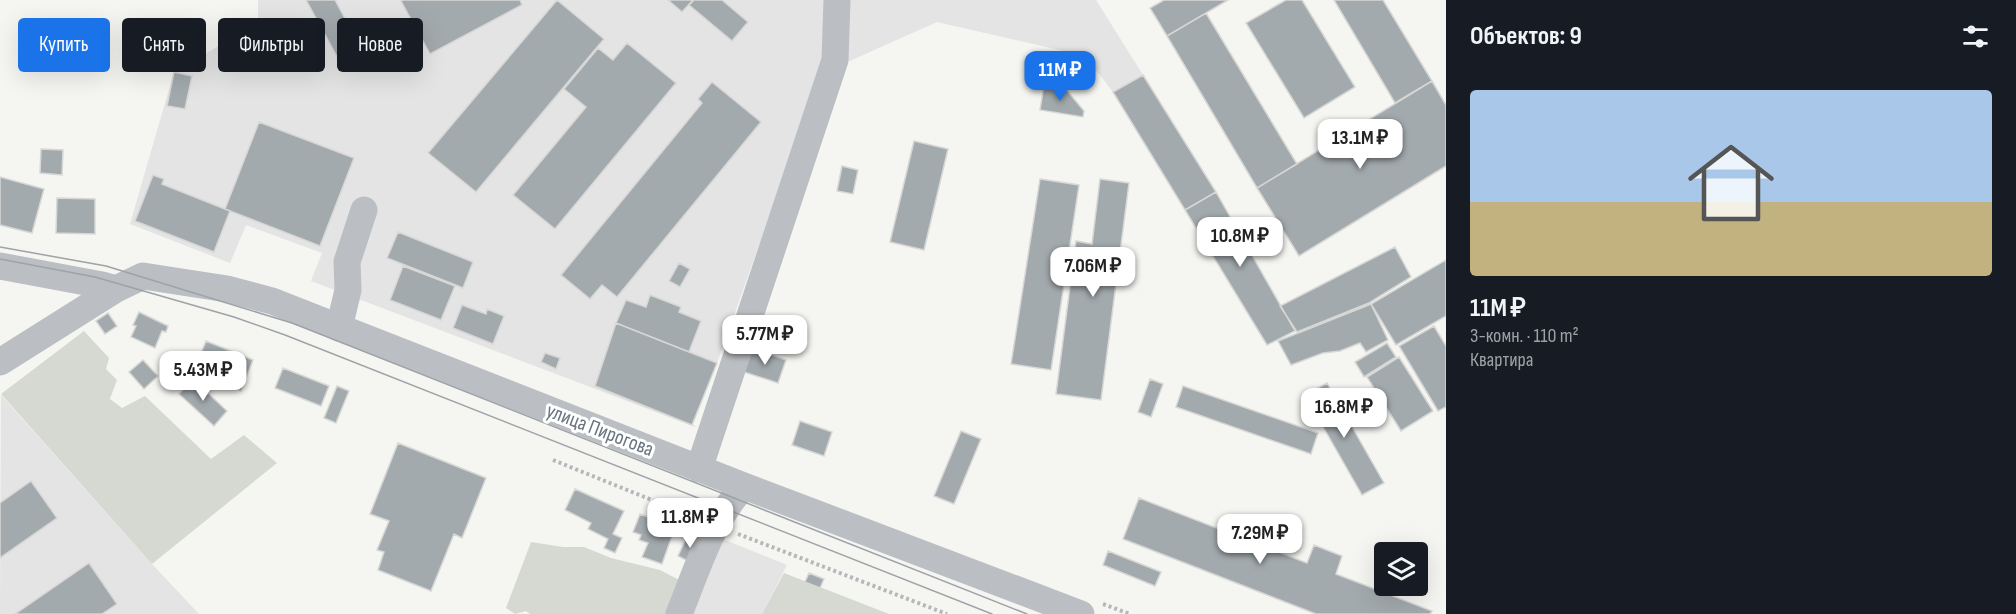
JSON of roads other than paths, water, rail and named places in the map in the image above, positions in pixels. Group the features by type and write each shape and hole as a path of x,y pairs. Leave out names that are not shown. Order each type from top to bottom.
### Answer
{"street":[{"path":"699,469 836,60 837,0"},
{"path":"339,327 348,290 347,262 364,210"},
{"path":"0,266 116,289"},
{"name":"улица Пирогова","path":"0,362 116,289 142,276 227,289 272,301 1064,611"},
{"path":"679,614 715,525 732,498 744,486"}],"tram line":[{"path":"0,247 106,266 292,323 1027,614"},
{"path":"0,259 95,277 234,317 285,335 992,614"}]}
